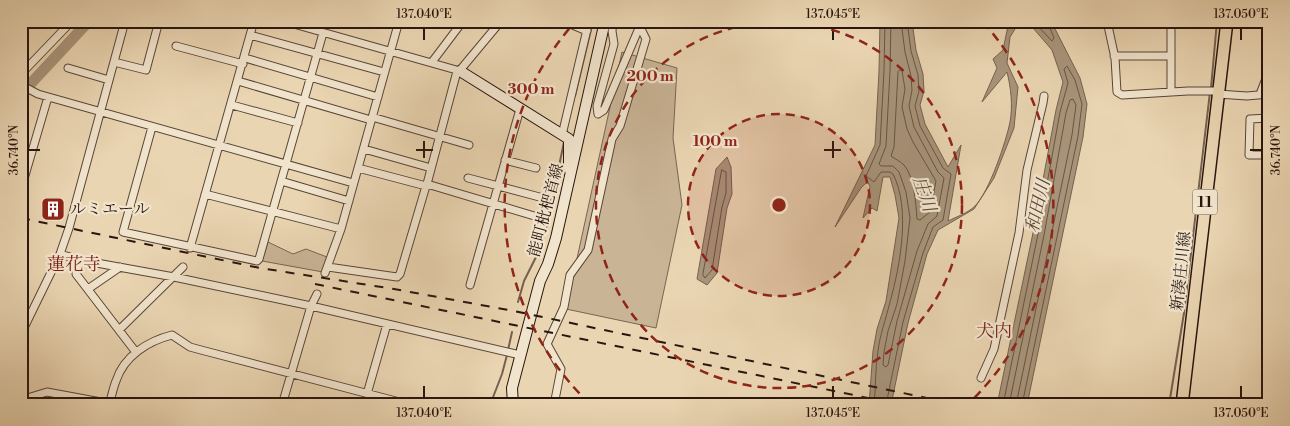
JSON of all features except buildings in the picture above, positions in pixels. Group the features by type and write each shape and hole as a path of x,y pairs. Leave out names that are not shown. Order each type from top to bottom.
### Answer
{"main road":[{"name":"能町枇杷首線","path":"513,405 512,388 540,281 548,264 556,238 572,175 605,21"},
{"name":"新湊庄川線","path":"1182,405 1227,21"},
{"path":"460,71 565,137 568,169 572,175"}],"street":[{"path":"21,74 72,21"},
{"path":"21,334 60,254 69,228 125,21"},
{"path":"114,62 146,70 159,21"},
{"path":"190,248 232,105 254,21"},
{"path":"283,21 460,71"},
{"path":"152,127 123,232 257,261 298,123 317,53 323,21"},
{"path":"399,21 341,229 327,270 397,277 400,274 456,75 501,21"},
{"path":"432,62 463,21"},
{"path":"563,21 587,31"},
{"path":"565,137 589,21"},
{"path":"613,21 614,44 597,106 598,114 604,110 641,24"},
{"path":"1107,21 1114,56 1117,92 1122,95 1171,92 1247,96 1269,94"},
{"path":"1170,21 1171,92"},
{"path":"554,405 561,369 547,344 564,307 570,275 588,250 612,139 620,126 646,39 641,24"},
{"path":"250,35 384,72"},
{"path":"176,46 310,77 378,97"},
{"path":"1114,56 1171,56"},
{"path":"68,68 109,80"},
{"path":"1260,94 1269,71"},
{"path":"238,81 469,145"},
{"path":"21,86 48,97 354,183"},
{"path":"981,378 994,349 1019,233 1027,170 1044,96"},
{"path":"21,189 48,97"},
{"path":"232,105 298,123"},
{"path":"470,286 520,108"},
{"path":"1269,118 1250,119 1249,155 1269,155"},
{"path":"364,149 431,168"},
{"path":"505,160 536,168"},
{"path":"358,168 426,185 541,218"},
{"path":"468,178 547,200"},
{"path":"281,181 349,201"},
{"path":"205,194 341,229"},
{"path":"60,254 80,260 174,277 311,306 520,355"},
{"path":"80,260 76,274 135,352"},
{"path":"88,289 120,267"},
{"path":"119,330 183,267"},
{"path":"282,405 316,294"},
{"path":"368,394 387,324"},
{"path":"21,400 47,392 113,404 116,379 135,352 162,337 172,335 196,348 411,405"}],"shaded area":[{"path":"622,52 677,68 673,138 682,205 656,328 566,309"},
{"path":"268,242 293,254 306,249 327,257 323,272 262,261"}],"water":[{"name":"庄川","path":"880,21 912,21 916,50 923,74 924,91 920,105 925,124 948,167 961,145 948,221 969,211 980,199 974,209 938,230 927,254 908,323 891,405 869,405 873,351 877,329 886,301 899,218 890,177 883,177 877,211 872,208 863,218 870,186 867,182 835,227 875,145"},
{"path":"1009,21 1020,21 1010,37 1007,63 1018,87 1014,128 994,178 981,199 996,166 1010,122 1011,97 1007,72 982,102 997,68 993,59 1003,50"},
{"path":"1027,21 1051,21 1080,78 1087,104 1083,137 1027,405 997,405 1063,82 1052,50"},
{"path":"727,157 731,167 732,194 727,208 717,273 707,285 697,279 716,169"}],"waterway":[{"path":"21,94 89,21"},
{"path":"575,96 593,21"},
{"path":"1211,88 1217,21"},
{"path":"1169,405 1184,313 1210,92"},
{"path":"518,302 524,281 545,233 564,142"},
{"path":"508,350 512,332"},
{"path":"490,405 507,355"}],"railway":[{"path":"21,218 260,268 394,289 514,311 960,405"},
{"path":"315,284 902,405"}],"place":[{"name":"ルミエール","path":"53,209"}],"district":[{"name":"蓮花寺","path":"74,264"},
{"name":"犬内","path":"994,331"}],"water label":[{"name":"和田川","path":"1038,206"}]}
